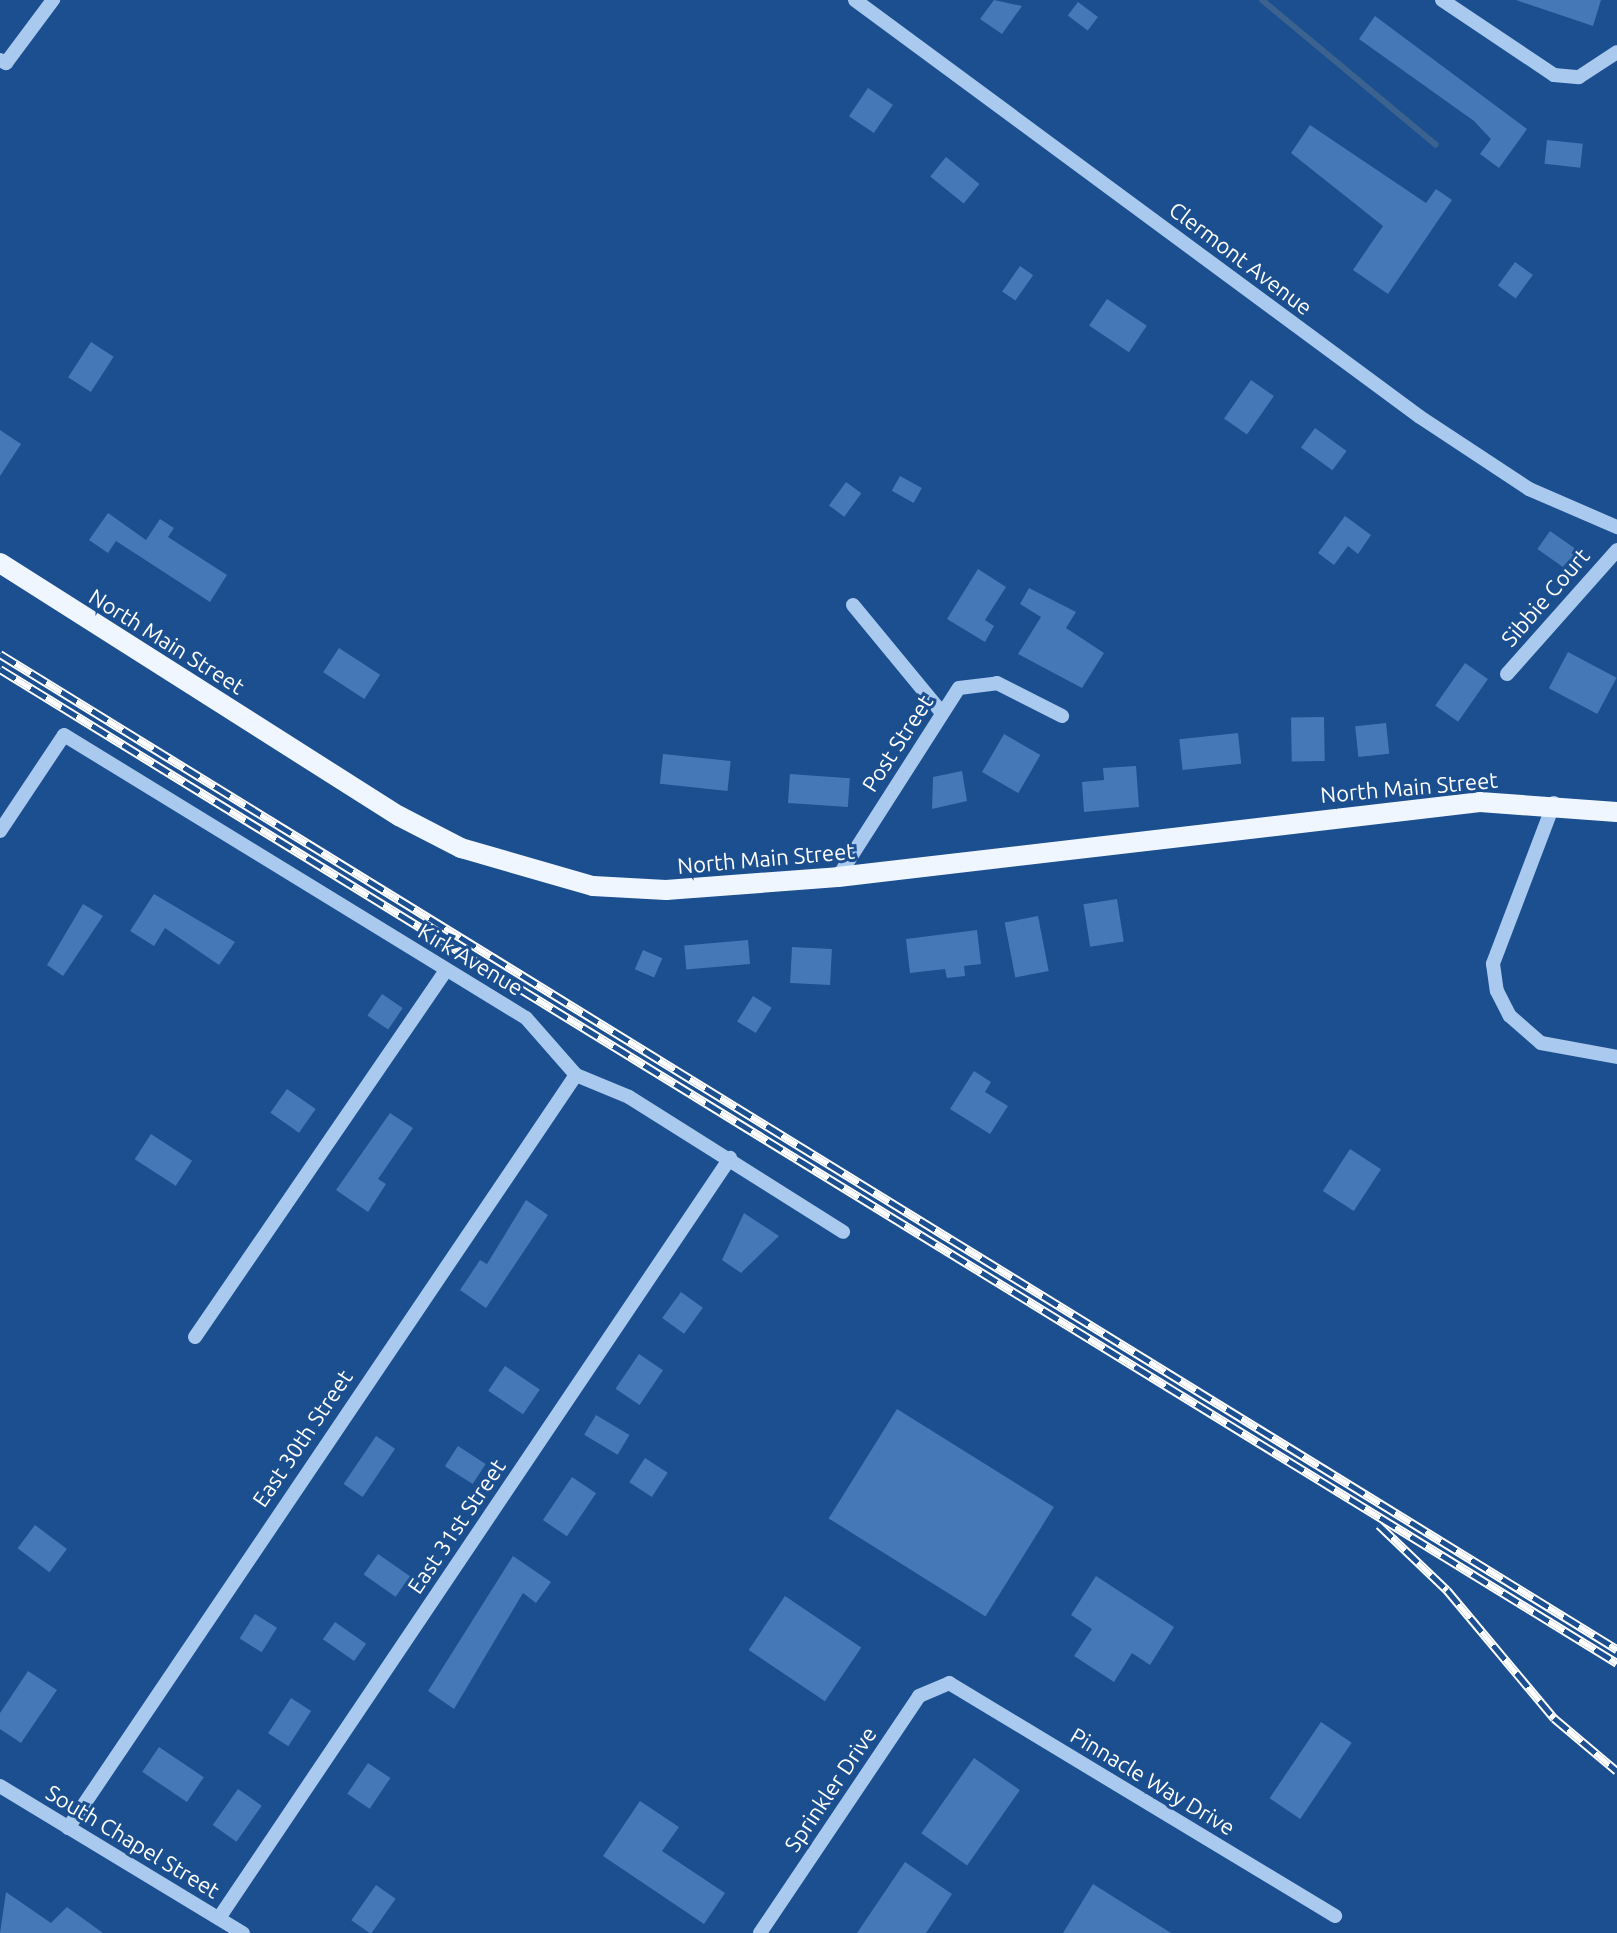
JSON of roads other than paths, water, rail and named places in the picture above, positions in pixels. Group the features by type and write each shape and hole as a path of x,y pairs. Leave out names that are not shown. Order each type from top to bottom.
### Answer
{"main road":[{"name":"North Main Street","path":"0,563 461,848 593,886 666,890 838,877 1396,810 1554,803 1617,812"}],"street":[{"path":"0,60 6,63 53,0"},
{"name":"Clermont Avenue","path":"855,0 1463,447 1529,489 1617,527"},
{"path":"1442,0 1554,75 1579,77 1617,52"},
{"name":"Sibbie Court","path":"1507,674 1617,550"},
{"path":"853,605 942,713"},
{"name":"Post Street","path":"838,877 959,688 977,682 997,683 1062,716"},
{"name":"Kirk Avenue","path":"0,831 64,735 526,1018 576,1075 629,1097 843,1232"},
{"path":"1554,803 1493,964 1497,991 1510,1016 1541,1043 1617,1057"},
{"path":"195,1337 446,970"},
{"name":"East 30th Street","path":"68,1828 576,1075"},
{"name":"East 31st Street","path":"219,1918 730,1158"},
{"name":"Pinnacle Way Drive","path":"949,1683 1335,1916"},
{"name":"Sprinkler Drive","path":"760,1933 919,1696 949,1683"},
{"name":"South Chapel Street","path":"0,1786 243,1933"}],"waterway":[{"path":"1262,0 1436,145"}],"railway":[{"path":"0,654 1617,1649"},
{"path":"0,669 1617,1663"},
{"path":"1379,1525 1447,1590 1554,1718 1617,1771"}]}
